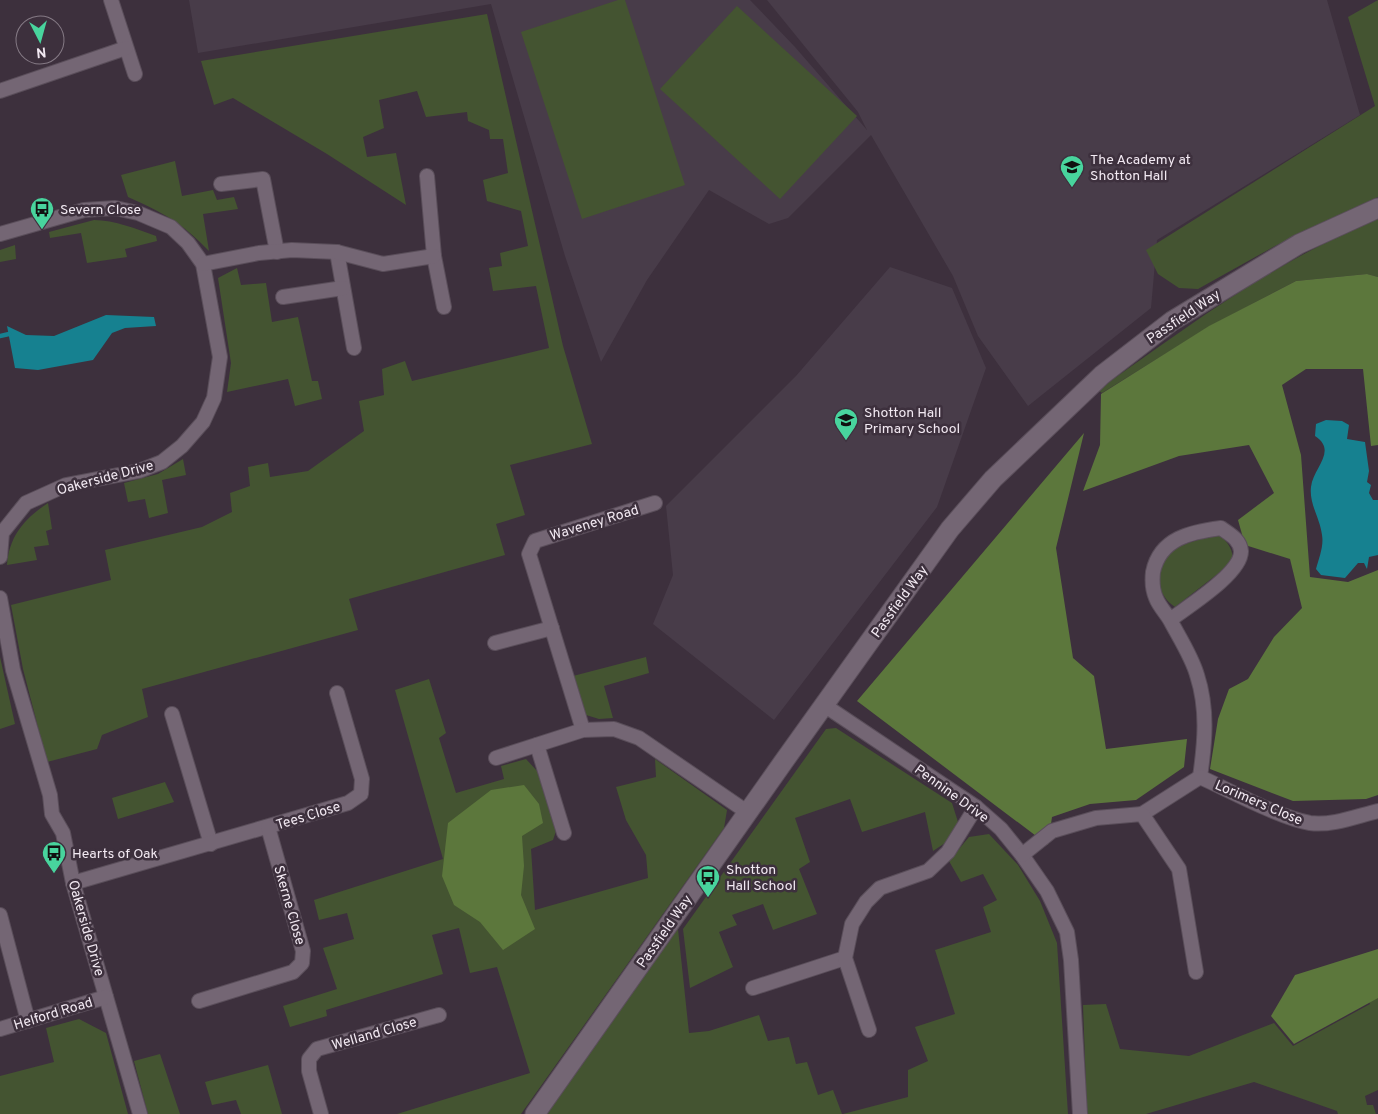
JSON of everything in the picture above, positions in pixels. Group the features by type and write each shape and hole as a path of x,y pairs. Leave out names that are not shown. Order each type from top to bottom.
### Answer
{"street":[{"path":"110,0 134,74"},
{"path":"0,92 126,48"},
{"path":"427,176 434,256 444,307"},
{"path":"220,184 263,179 277,252"},
{"name":"Oakerside Drive","path":"0,234 84,210 115,208 138,213 171,227 188,243 203,264 220,357 210,406 203,422 182,446 162,462 139,471 66,485 26,504 2,533 0,558"},
{"name":"Passfield Way","path":"535,1114 950,530 993,480 1102,375 1172,321 1253,270 1299,244 1378,208"},
{"path":"203,264 277,252 337,252 383,264 434,256"},
{"path":"337,252 354,348"},
{"path":"283,297 343,288"},
{"name":"Waveney Road","path":"583,730 529,554 535,541 656,503"},
{"name":"Lorimers Close","path":"1170,620 1227,576 1239,562 1241,550 1235,537 1221,528 1182,536 1166,546 1155,562 1151,583 1156,599 1170,620 1197,673 1204,700 1205,736 1200,777"},
{"name":"Oakerside Drive","path":"0,598 12,670 41,778 50,796 52,814 63,833 73,883 140,1114"},
{"path":"495,644 552,628"},
{"name":"Tees Close","path":"73,883 348,803 361,794 362,779 337,693"},
{"name":"Pennine Drive","path":"824,705 976,807 1001,829 1047,891 1067,932 1071,960 1080,1114"},
{"path":"172,714 211,844"},
{"path":"496,758 583,730 614,729 639,738 748,812"},
{"path":"537,745 564,833"},
{"name":"Lorimers Close","path":"1200,777 1279,812 1310,823 1331,822 1378,811"},
{"name":"Lorimers Close","path":"1022,855 1052,831 1096,818 1142,814 1200,777"},
{"path":"869,1030 845,958 852,924 866,902 880,888 928,871 948,852 976,807"},
{"path":"1142,814 1179,869 1196,972"},
{"name":"Skerne Close","path":"200,1001 293,972 302,963 303,951 268,827"},
{"path":"0,915 28,1021"},
{"path":"753,988 845,958"},
{"name":"Helford Road","path":"0,1029 106,998"},
{"name":"Welland Close","path":"321,1114 309,1071 309,1059 317,1050 439,1015"}],"shaded area":[{"name":"The Academy at Shotton Hall","path":"189,0 750,0 795,47 867,130 858,112 767,0 1327,0 1360,115 1157,240 1151,308 1028,406 978,336 953,276 871,135 788,218 769,224 709,190 647,280 601,362 565,256 491,4 198,53"},
{"name":"Shotton Hall Primary School","path":"890,267 952,288 986,368 937,507 774,720 653,624 673,575 666,506 796,376"}],"green space":[{"path":"618,0 625,0 685,185 582,219 521,32"},
{"path":"1378,0 1378,197 1275,246 1198,289 1179,288 1158,274 1146,250 1375,106 1348,17"},
{"path":"737,6 857,116 780,199 660,89"},
{"path":"487,14 563,346 592,444 510,465 525,515 496,524 505,555 349,599 358,630 142,689 148,717 102,735 97,749 47,762 23,669 11,605 111,580 105,550 202,527 232,512 230,493 250,486 248,467 268,463 270,477 308,471 364,431 359,401 384,395 382,369 405,361 412,381 549,348 536,286 493,291 489,268 502,266 500,253 528,246 521,211 487,201 483,180 508,173 503,139 490,139 489,130 468,121 467,112 426,117 417,91 379,100 384,128 363,137 367,157 396,153 406,205 327,154 233,98 214,105 201,61"},
{"path":"175,161 182,196 213,190 217,200 234,197 238,209 203,214 209,251 190,233 172,220 128,197 121,175"},
{"path":"1378,219 1378,277 1367,274 1296,281 1210,326 1102,393 1098,390 1233,296 1303,254"},
{"path":"94,220 118,223 133,228 156,236 157,241 125,249 127,257 87,263 81,233 50,238 49,232"},
{"path":"15,245 16,259 0,262 0,250"},
{"path":"237,268 241,285 266,283 272,322 298,317 312,381 318,381 322,399 295,406 288,379 227,392 231,363 218,278"},
{"path":"1367,274 1378,277 1378,445 1371,446 1363,369 1306,369 1282,385 1301,455 1310,577 1348,582 1378,570 1378,795 1366,799 1293,801 1210,769 1218,719 1229,689 1248,679 1274,637 1302,608 1290,559 1245,545 1238,520 1274,493 1249,445 1179,456 1083,491 1100,445 1101,394 1209,326 1296,281"},
{"path":"1084,433 1056,548 1073,658 1094,676 1106,749 1187,739 1184,767 1136,800 1090,804 1052,817 1048,845 857,701"},
{"path":"183,459 186,475 162,480 168,513 149,518 145,499 128,502 124,483 158,474"},
{"path":"48,503 52,529 46,531 49,545 34,547 37,560 7,565 11,545 20,529 32,515"},
{"path":"1209,536 1221,536 1224,539 1231,551 1233,562 1175,607 1164,596 1158,582 1158,574 1163,559 1173,550 1183,545"},
{"path":"0,657 15,724 0,729"},
{"path":"646,657 649,673 604,686 613,718 599,719 586,715 573,676"},
{"path":"429,679 446,733 439,738 456,793 504,779 501,766 526,759 538,772 556,831 553,840 531,849 535,910 648,878 646,855 626,820 616,787 656,777 655,759 727,810 724,828 521,1114 397,1114 530,1073 497,967 470,973 459,928 432,935 443,974 326,1010 327,1016 290,1027 283,1006 337,989 323,948 354,939 347,913 319,920 314,900 443,859 395,690"},
{"path":"836,728 952,803 958,822 948,841 933,851 925,812 862,832 850,799 795,818 810,862 799,869 817,914 773,930 763,904 732,915 737,925 719,932 733,967 690,988 683,929 826,729"},
{"path":"165,782 174,802 118,819 112,798"},
{"path":"524,785 539,804 543,823 522,836 524,866 521,895 535,929 503,950 480,922 454,905 442,876 448,823 491,790"},
{"path":"989,834 1018,865 1040,901 1057,943 1068,1114 843,1114 908,1097 908,1070 928,1061 915,1027 955,1014 935,950 991,932 983,907 997,900 983,874 961,882 949,861 969,837"},
{"path":"678,929 689,1033 709,1031 759,1015 768,1041 789,1037 796,1064 807,1062 818,1095 833,1090 842,1114 542,1114 623,1000"},
{"path":"1378,949 1378,998 1294,1044 1271,1016 1295,975"},
{"path":"1378,994 1378,1090 1365,1096 1367,1105 1373,1105 1376,1114 1338,1114 1337,1111 1254,1082 1146,1114 1087,1114 1083,1005 1106,1004 1120,1049 1189,1056 1274,1023 1293,1046 1370,1004 1368,999"},
{"path":"79,1019 106,1033 128,1114 0,1114 0,1076 54,1062 46,1028"},
{"path":"160,1054 180,1114 148,1114 134,1061"},
{"path":"268,1065 282,1114 241,1114 236,1100 212,1105 205,1082"}],"water":[{"path":"106,315 154,317 156,326 125,328 112,333 93,360 38,370 15,368 7,326 26,335 54,336"},
{"path":"1326,420 1342,421 1349,425 1347,439 1365,442 1369,471 1367,482 1371,485 1369,493 1373,500 1378,500 1378,555 1369,557 1367,569 1364,563 1358,563 1345,578 1321,575 1316,569 1321,552 1322,539 1312,499 1311,487 1324,454 1322,442 1315,436 1316,424"}],"waterway":[{"path":"0,336 9,334"}],"place":[{"name":"The Academy at Shotton Hall","path":"1072,188"},
{"name":"Severn Close","path":"42,230"},
{"name":"Shotton Hall Primary School","path":"846,441"},
{"name":"Hearts of Oak","path":"54,874"},
{"name":"Shotton Hall School","path":"708,898"}]}
